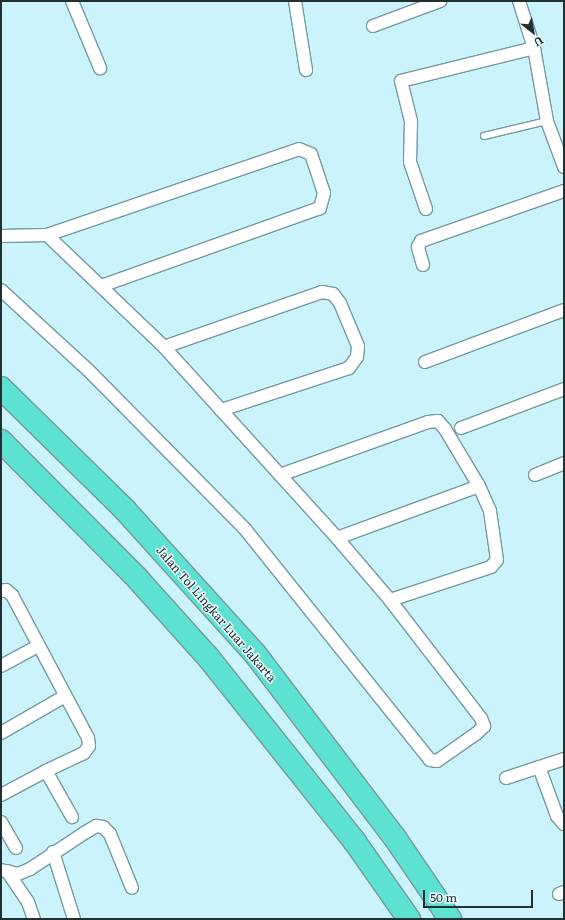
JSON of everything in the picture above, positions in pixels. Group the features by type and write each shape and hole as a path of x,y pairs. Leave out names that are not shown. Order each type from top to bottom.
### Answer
{"highway":[{"name":"Jalan Tol Lingkar Luar Jakarta","path":"1,388 126,511 256,655 395,838 450,919"},
{"path":"1,441 137,578 208,658 355,842 409,919"}],"street":[{"path":"72,1 100,68"},
{"path":"295,1 306,70"},
{"path":"373,26 440,1"},
{"path":"519,1 534,48 547,121 564,167"},
{"path":"426,209 410,162 411,121 401,81 534,48"},
{"path":"1,236 47,235 299,150 311,154 324,193 324,201 320,208 101,286"},
{"path":"424,264 418,248 421,241 564,191"},
{"path":"1,290 88,370 245,529 430,760 435,762 477,733 484,726 481,718 390,600 338,538 164,347 47,235"},
{"path":"164,347 322,292 333,294 340,303 358,346 358,357 349,368 221,410"},
{"path":"425,362 564,310"},
{"path":"461,428 564,389"},
{"path":"280,475 428,422 438,421 446,429 480,486 490,511 497,560 491,567 390,600"},
{"path":"535,476 564,463"},
{"path":"338,538 480,486"},
{"path":"1,591 6,590 12,595 88,738 89,746 84,753 1,795"},
{"path":"1,666 38,646"},
{"path":"1,733 65,696"},
{"path":"506,778 564,759"},
{"path":"539,767 557,816 564,824"},
{"path":"46,771 72,817"},
{"path":"1,822 16,848"},
{"path":"4,871 18,874 30,870 53,852 96,826 103,827 110,834 132,888"},
{"path":"53,852 74,919"},
{"path":"4,871 28,902 34,919"}],"lane":[{"path":"484,136 547,121"}]}
